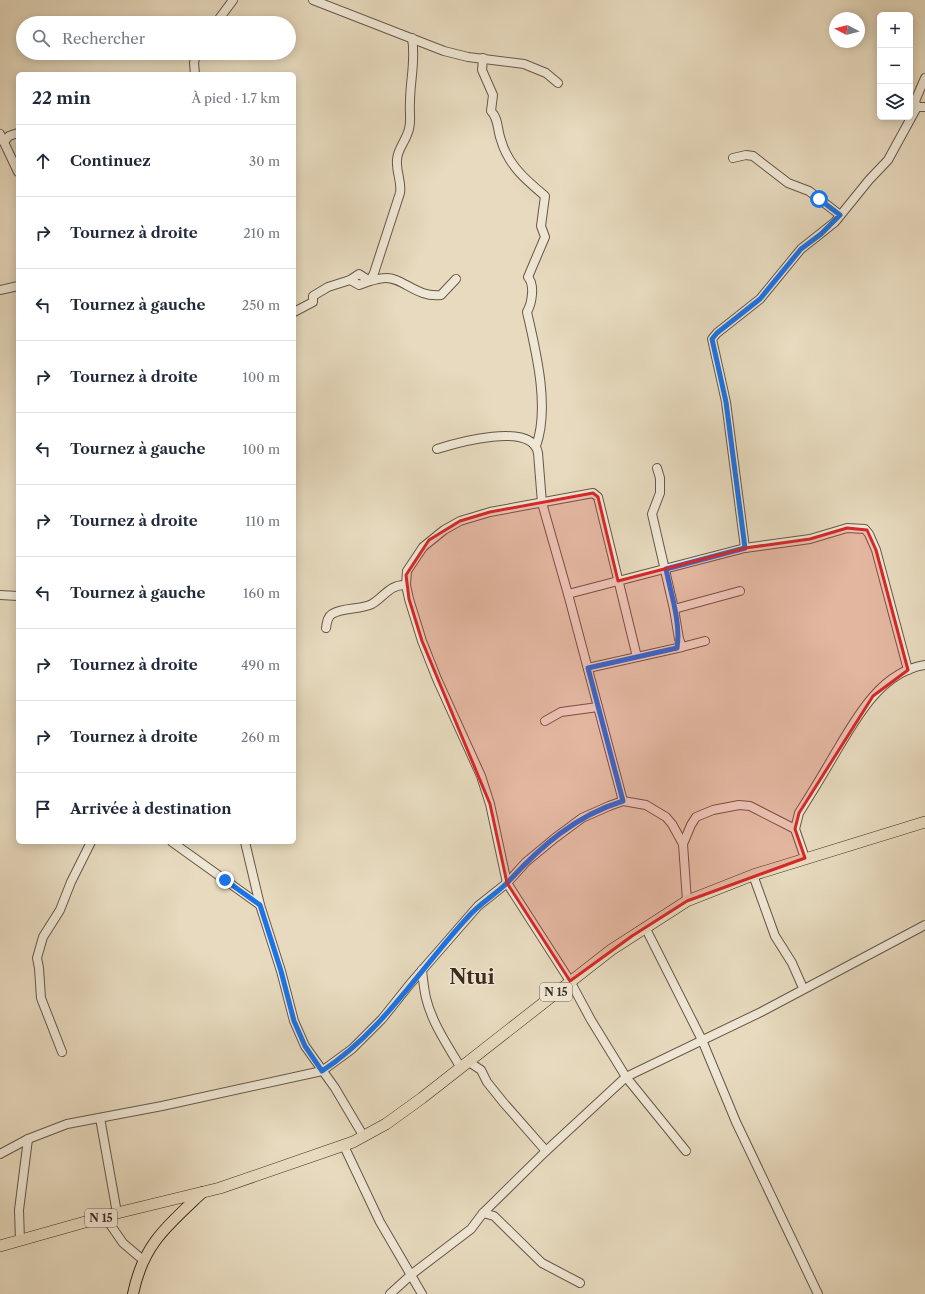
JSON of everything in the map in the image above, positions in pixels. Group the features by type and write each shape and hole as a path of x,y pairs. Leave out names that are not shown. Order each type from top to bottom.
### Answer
{"highway":[{"name":"N 15","path":"0,1246 117,1213 220,1188 344,1146 364,1137 386,1124 465,1065 611,950 687,901 805,858 925,822"}],"main road":[{"path":"133,1294 143,1260 151,1246 164,1228 203,1192"}],"street":[{"path":"221,16 233,0"},
{"path":"313,0 444,51 524,64 546,73 558,83"},
{"path":"370,281 374,273 400,193 401,184 397,171 397,159 410,125 410,101 414,54 412,38"},
{"path":"483,58 482,70 494,95 491,111 495,115 500,139 508,159 524,179 545,196 541,226 545,237 528,277 531,280 532,287 528,312 535,348 542,405 541,428 536,446 538,453 542,503 568,594 623,801"},
{"path":"195,60 195,72"},
{"path":"745,548 726,402 712,339 717,333 760,299 801,249 821,234 840,215 888,160 921,107 914,101 925,78"},
{"path":"0,134 16,168"},
{"path":"4,142 9,136 16,134"},
{"path":"733,158 746,155 753,156 788,182 809,191 840,215"},
{"path":"296,311 313,302 313,296 328,287 350,280 362,285 370,281 386,277 394,279 426,295 434,296 441,295 456,279"},
{"path":"0,290 16,286"},
{"path":"437,449 485,436 512,437 531,442 536,446"},
{"path":"657,468 660,478 660,493 652,514 666,569 680,648"},
{"path":"636,657 596,494 589,493 490,512 460,522 429,540 416,556 407,571 406,585 414,620 429,660 481,776 490,804 507,883 570,981 599,1034 626,1077 686,1151"},
{"path":"568,594 745,548 802,541 847,528 861,528 867,530 876,550 908,670"},
{"path":"326,628 328,619 333,613 372,604 398,584 406,585"},
{"path":"674,609 740,591"},
{"path":"0,595 16,596"},
{"path":"588,668 680,648 706,640"},
{"path":"805,858 795,829 800,812 861,713 873,696 900,674 908,670 925,666"},
{"path":"545,721 561,712 598,707"},
{"path":"0,1154 28,1139 67,1124 322,1071 343,1057 374,1028 474,910 507,883 534,854 576,821 609,806 623,801 646,805 658,811 672,824 683,844 687,901"},
{"path":"683,844 696,817 713,810 739,805 750,806 795,829"},
{"path":"62,1052 41,998 37,958 43,937 60,910 71,882 90,844"},
{"path":"175,844 260,905"},
{"path":"245,844 260,905 281,971 294,1021 305,1046 335,1088 364,1137"},
{"path":"753,876 775,936 792,963 803,988"},
{"path":"390,1294 412,1274 471,1229 483,1213 546,1151 626,1077 761,1012 803,988 925,925"},
{"path":"645,927 702,1040 736,1122 818,1294"},
{"path":"422,970 426,998 441,1034 465,1065 481,1070 495,1092 546,1151"},
{"path":"100,1118 117,1213"},
{"path":"20,1241 19,1210 28,1139"},
{"path":"344,1146 380,1222 412,1274 422,1294"},
{"path":"491,1205 494,1216"},
{"path":"483,1213 494,1216 542,1263 580,1283"},
{"path":"105,1217 123,1243 143,1260"}],"highlighted area":[{"path":"593,493 598,497 618,581 745,548 810,539 847,528 867,530 876,550 908,670 873,696 799,813 795,829 805,858 687,901 632,936 570,981 507,883 490,804 422,641 409,599 406,575 429,540 460,521 490,512"}],"district":[{"name":"Ntui","path":"472,977"}],"route":[{"path":"225,880 260,905 274,947 294,1021 305,1046 322,1071 352,1049 382,1019 466,918 486,899 507,883 534,854 576,821 623,801 588,668 677,648 678,638 674,609 666,569 745,548 726,402 712,339 717,333 760,299 801,249 835,222 840,215 819,199"}]}
